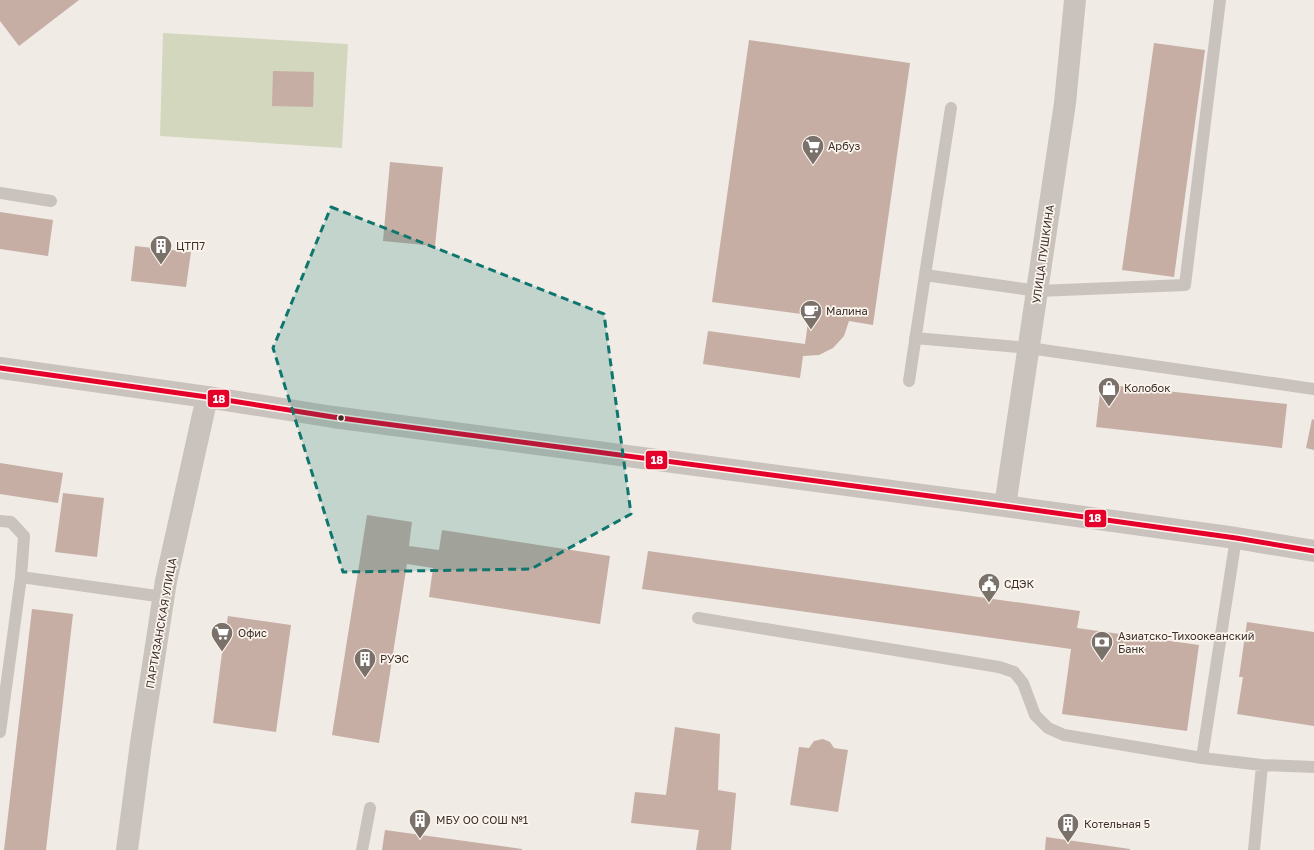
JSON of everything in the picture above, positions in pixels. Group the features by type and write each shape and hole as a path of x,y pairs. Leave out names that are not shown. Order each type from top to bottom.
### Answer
{"street":[{"name":"УЛИЦА ПУШКИНА","path":"1005,506 1066,103 1075,0"},
{"path":"0,368 207,397 341,418 1005,506 1236,538 1314,551"},
{"name":"ПАРТИЗАНСКАЯ УЛИЦА","path":"127,850 141,744 166,581 207,397"}],"lane":[{"path":"925,275 1038,291 1186,285 1220,0"},
{"path":"908,381 951,108"},
{"path":"0,193 51,201"},
{"path":"915,338 1030,348 1314,389"},
{"path":"0,521 11,522 24,536 0,732"},
{"path":"1202,758 1236,538"},
{"path":"20,577 164,597"},
{"path":"698,618 999,667 1014,672 1023,683 1035,715 1048,728 1064,735 1202,758 1262,765 1314,767"},
{"path":"1254,850 1262,765"},
{"path":"362,850 370,808"}],"highlighted area":[{"path":"331,207 604,314 631,514 531,569 343,572 273,348"}],"green space":[{"path":"163,33 348,44 342,148 160,136"}],"building":[{"path":"0,0 79,0 19,46 0,21"},
{"name":"Арбуз","path":"749,40 910,63 873,325 849,321 844,336 833,348 819,355 803,356 800,378 703,364 708,331 805,344 809,315 712,302"},
{"path":"1154,43 1205,50 1174,277 1122,270"},
{"path":"273,71 314,72 313,107 272,106"},
{"path":"390,162 443,167 435,246 383,241"},
{"path":"0,212 53,220 48,256 0,249"},
{"name":"ЦТП7","path":"135,246 191,252 186,287 131,281"},
{"path":"1101,384 1287,404 1282,448 1096,427"},
{"path":"1312,419 1314,420 1314,450 1306,448"},
{"path":"0,463 63,473 58,503 0,494"},
{"path":"63,493 104,498 97,557 55,552"},
{"name":"РУЭС","path":"367,515 412,522 409,546 439,550 442,530 610,556 600,624 429,597 433,568 407,564 379,743 332,735"},
{"path":"648,551 1080,611 1077,628 1199,645 1187,731 1062,714 1071,649 642,589"},
{"path":"32,609 73,614 46,850 4,850"},
{"path":"228,616 291,625 276,732 213,723"},
{"path":"1247,622 1314,632 1314,726 1237,714 1243,677 1239,677"},
{"path":"675,727 720,734 718,790 736,793 731,850 696,850 699,830 631,823 635,792 666,795"},
{"path":"823,739 830,742 834,748 848,750 838,812 790,805 799,747 809,748 814,741"},
{"name":"МБУ ОО СОШ №1","path":"385,830 522,849 522,850 382,850"},
{"name":"Котельная 5","path":"1046,837 1130,849 1130,850 1045,850"}],"transit line":[{"name":"18","path":"0,368 207,397 333,417 1005,506 1236,538 1314,551"}],"place":[{"name":"Арбуз","path":"813,166"},
{"name":"ЦТП7","path":"161,266"},
{"name":"Малина","path":"811,330"},
{"name":"Колобок","path":"1109,408"},
{"name":"СДЭК","path":"989,604"},
{"name":"Офис","path":"222,652"},
{"name":"Азиатско-Тихоокеанский Банк","path":"1102,662"},
{"name":"РУЭС","path":"365,678"},
{"name":"МБУ ОО СОШ №1","path":"420,840"},
{"name":"Котельная 5","path":"1068,844"}]}
